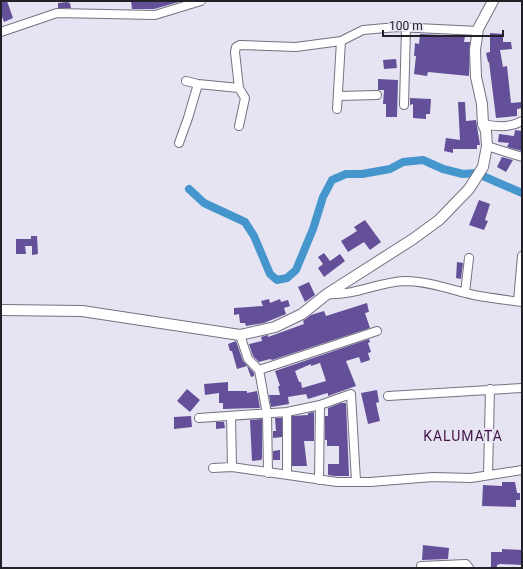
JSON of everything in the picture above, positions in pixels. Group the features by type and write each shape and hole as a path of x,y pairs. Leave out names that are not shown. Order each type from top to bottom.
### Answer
{"street":[{"path":"1,32 57,13 155,15 201,1"},
{"path":"1,310 82,311 240,335 275,327 302,314 327,294 413,239 439,220 469,189 482,167 487,146 486,131 483,124 482,104 476,77 475,50 478,31 493,1"},
{"path":"239,126 245,98 239,88 235,52 236,47 240,45 296,47 341,41 363,30 397,27 431,27 478,31"},
{"path":"404,105 406,28"},
{"path":"337,109 339,96 341,41"},
{"path":"186,81 198,84 239,88"},
{"path":"179,143 198,84"},
{"path":"339,96 378,95"},
{"path":"483,124 502,127 511,126 522,121"},
{"path":"487,146 522,157"},
{"path":"327,294 351,293 385,284 405,281 465,293 520,301 522,256"},
{"path":"465,293 468,258"},
{"path":"259,370 377,331"},
{"path":"240,335 248,359 259,370 268,414 268,472"},
{"path":"388,396 522,388"},
{"path":"488,475 490,389"},
{"path":"199,418 286,412 320,405 348,394 352,395 356,481"},
{"path":"319,480 320,405"},
{"path":"286,412 287,474"},
{"path":"231,416 232,467"},
{"path":"213,468 232,467 287,474 319,480 356,481 433,477 471,478 522,470"},
{"path":"421,566 466,564 469,568"}],"building":[{"path":"7,1 13,18 4,22 1,14 1,2"},
{"path":"131,1 182,1 154,9 132,9"},
{"path":"58,3 70,3 71,8 58,8"},
{"path":"490,33 503,34 503,42 511,42 512,49 500,50 503,67 507,66 511,103 522,102 522,108 517,109 517,116 496,118 489,62 486,53 490,52"},
{"path":"420,34 465,36 464,42 470,42 469,76 428,72 427,76 414,74 416,56 414,56 415,43 419,44"},
{"path":"396,59 397,68 384,69 383,60"},
{"path":"378,79 398,80 397,117 386,117 386,104 383,104 384,90 378,90"},
{"path":"410,98 431,99 430,114 426,114 426,119 413,118 413,104 410,105"},
{"path":"458,102 465,102 466,121 476,120 480,145 477,145 477,149 453,149 453,153 444,151 446,138 460,140"},
{"path":"515,130 522,131 522,151 507,147 509,143 498,142 499,134 514,136"},
{"path":"502,157 513,160 506,172 497,167"},
{"path":"479,200 490,204 485,220 488,221 484,230 469,225"},
{"path":"365,220 381,242 370,250 364,242 348,252 341,241 357,231 354,227"},
{"path":"31,236 37,236 38,254 32,255 32,246 25,246 26,254 16,254 16,239 31,239"},
{"path":"324,253 330,261 340,254 345,261 324,277 318,268 323,264 318,257"},
{"path":"457,262 463,263 461,279 456,278"},
{"path":"309,282 315,295 305,302 298,287"},
{"path":"269,299 270,303 280,299 281,302 288,300 290,306 284,308 286,314 264,323 246,326 245,323 240,323 239,314 234,315 234,308 263,306 261,301"},
{"path":"367,303 369,312 365,313 370,328 272,360 270,359 259,362 253,356 249,344 262,341 261,337 268,335 268,337 304,324 303,321 311,315 324,311 326,316"},
{"path":"369,339 370,342 368,343 371,352 368,353 370,360 361,363 359,357 346,361 356,386 328,396 328,393 308,399 306,394 288,397 289,404 271,407 269,395 280,395 278,386 280,386 275,371","holes":["320,363 326,381 302,388 301,382 299,382 295,371 311,364 311,366"]},
{"path":"236,341 243,361 254,373 254,376 251,377 247,366 237,369 232,351 230,351 228,344"},
{"path":"228,382 228,391 247,391 247,393 257,391 260,408 223,409 223,403 219,403 219,393 205,395 204,384"},
{"path":"187,389 200,400 190,412 177,401"},
{"path":"377,390 379,402 376,403 380,421 368,424 361,393"},
{"path":"341,403 346,403 349,476 328,475 328,464 339,464 339,446 327,446 327,440 325,440 325,416 328,416 328,408"},
{"path":"314,412 314,441 304,441 307,466 292,466 292,416 308,415 308,413"},
{"path":"191,416 192,427 174,429 174,417"},
{"path":"275,418 282,418 282,437 273,438 273,431 276,431"},
{"path":"262,419 262,458 261,460 252,461 250,420"},
{"path":"216,422 224,422 225,428 216,429"},
{"path":"280,450 280,460 273,460 273,451"},
{"path":"502,482 515,482 517,493 520,493 520,500 516,500 516,507 482,506 483,485 502,486"},
{"path":"423,545 449,548 448,559 422,560"},
{"path":"502,549 522,550 522,565 500,564 497,565 497,568 491,567 491,552 502,552"}],"waterway":[{"path":"189,189 204,203 245,222 254,236 270,274 277,280 287,278 296,270 313,229 323,197 332,180 346,174 362,174 390,169 403,162 423,160 443,169 463,174 476,173 522,193"}],"district":[{"name":"KALUMATA","path":"463,436"}]}
